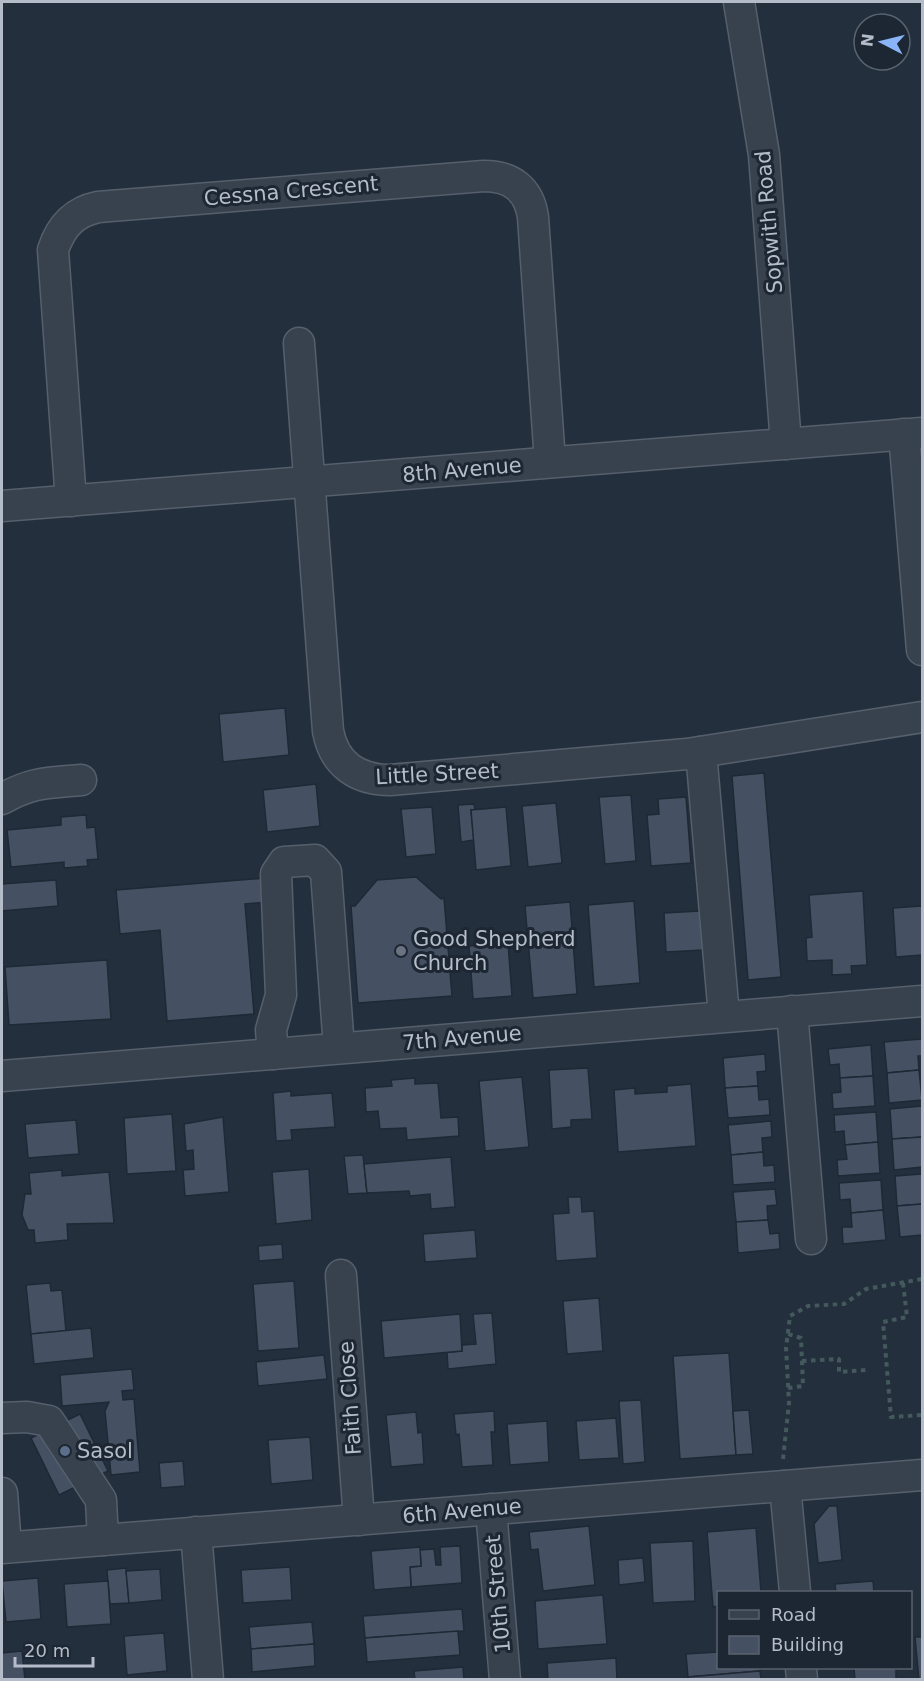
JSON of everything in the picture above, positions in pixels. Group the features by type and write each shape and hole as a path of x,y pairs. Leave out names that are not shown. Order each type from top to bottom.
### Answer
{"street":[{"name":"Sopwith Road","path":"739,2 764,155 786,444"},
{"name":"Cessna Crescent","path":"71,501 53,250 57,238 70,220 88,209 98,207 484,176 508,179 526,195 533,217 550,462"},
{"name":"Little Street","path":"299,343 328,731 335,754 352,772 370,778 390,780 701,752 922,717"},
{"name":"8th Avenue","path":"2,506 913,434"},
{"path":"913,434 922,650"},
{"path":"701,752 724,1016"},
{"path":"2,799 19,788 34,784 81,780"},
{"path":"273,1054 271,1030 281,994 276,874 284,862 315,860 326,872 339,1048"},
{"name":"7th Avenue","path":"2,1076 922,1001"},
{"path":"792,1011 810,1239"},
{"name":"Faith Close","path":"341,1275 359,1520"},
{"path":"2,1418 27,1417 49,1421 101,1500 103,1540"},
{"name":"6th Avenue","path":"4,1548 922,1475"},
{"path":"785,1486 795,1591"},
{"path":"2,1493 4,1548"},
{"name":"10th Street","path":"491,1509 504,1680"},
{"path":"196,1532 208,1680"}],"path":[{"path":"785,1486 782,1457 788,1388 790,1316 807,1306 844,1304 866,1289 922,1280"},
{"path":"903,1283 907,1317 883,1322 891,1417 922,1415"},
{"path":"788,1334 801,1338 803,1386 788,1388"},
{"path":"802,1361 839,1359 839,1372 866,1370"}],"building":[{"path":"285,708 289,755 223,762 219,714"},
{"path":"764,773 781,977 748,980 732,776"},
{"path":"316,784 320,826 267,832 263,790"},
{"path":"631,795 636,861 605,864 599,797"},
{"path":"686,797 691,863 651,866 647,815 659,814 658,799"},
{"path":"556,803 562,863 528,867 522,806"},
{"path":"474,804 475,810 471,810 474,840 461,842 458,805"},
{"path":"432,807 436,854 406,857 401,809"},
{"path":"506,807 511,866 476,870 471,810"},
{"path":"86,815 87,828 95,827 98,859 87,860 88,866 64,868 64,862 11,867 7,830 61,825 61,817"},
{"name":"Good Shepherd Church","path":"416,877 441,899 444,898 452,996 358,1003 351,906 355,906 377,880"},
{"path":"266,878 268,902 245,904 254,1014 167,1021 160,930 120,934 116,890"},
{"path":"56,880 58,906 2,911 2,884"},
{"path":"863,891 867,965 851,966 852,974 832,975 832,960 807,961 806,938 812,937 809,895"},
{"path":"634,901 640,983 594,987 588,905"},
{"path":"570,902 577,994 533,998 525,906"},
{"path":"922,906 922,955 896,957 893,908"},
{"path":"700,911 703,950 666,952 664,913"},
{"path":"508,943 512,996 473,999 469,946"},
{"path":"107,960 111,1019 9,1025 5,967"},
{"path":"922,1039 922,1056 918,1056 919,1070 887,1073 884,1042"},
{"path":"871,1045 873,1076 840,1078 839,1064 830,1065 828,1049"},
{"path":"765,1054 766,1071 757,1072 758,1086 725,1088 723,1058"},
{"path":"588,1068 592,1119 571,1120 571,1127 552,1129 549,1070"},
{"path":"919,1070 922,1100 889,1103 887,1073"},
{"path":"873,1076 875,1106 833,1109 832,1093 841,1092 840,1078"},
{"path":"522,1077 529,1147 485,1151 479,1081"},
{"path":"415,1078 415,1084 438,1083 441,1118 458,1117 459,1136 407,1140 406,1128 380,1129 378,1111 366,1112 365,1088 392,1086 391,1080"},
{"path":"691,1084 696,1146 618,1152 614,1090 635,1088 635,1094 667,1092 667,1086"},
{"path":"758,1086 759,1100 769,1099 770,1115 728,1118 725,1088"},
{"path":"291,1091 291,1096 332,1093 335,1127 291,1130 292,1140 276,1141 273,1093"},
{"path":"922,1106 922,1137 892,1139 890,1109"},
{"path":"876,1112 878,1142 845,1145 844,1131 835,1132 834,1115"},
{"path":"172,1114 176,1171 127,1174 124,1118"},
{"path":"223,1117 229,1192 185,1196 183,1170 194,1169 193,1150 186,1151 184,1124"},
{"path":"76,1120 79,1154 28,1158 25,1124"},
{"path":"771,1121 772,1137 762,1138 763,1152 731,1155 728,1125"},
{"path":"922,1137 922,1167 894,1170 892,1139"},
{"path":"878,1142 880,1173 838,1176 837,1160 847,1159 845,1145"},
{"path":"763,1152 764,1166 774,1165 775,1182 733,1185 731,1155"},
{"path":"363,1155 367,1193 348,1194 344,1156"},
{"path":"451,1157 455,1207 431,1209 430,1194 410,1196 409,1191 367,1193 364,1164"},
{"path":"309,1169 312,1220 276,1224 272,1172"},
{"path":"62,1170 62,1176 109,1172 114,1223 67,1224 68,1240 35,1243 34,1230 28,1230 22,1215 25,1194 31,1194 29,1173"},
{"path":"922,1174 922,1204 897,1206 895,1176"},
{"path":"881,1180 883,1210 851,1213 850,1199 840,1200 839,1183"},
{"path":"775,1189 777,1205 767,1206 768,1220 736,1222 733,1192"},
{"path":"568,1197 581,1197 582,1212 594,1211 597,1258 556,1261 553,1214 569,1213"},
{"path":"922,1204 922,1235 900,1237 897,1206"},
{"path":"883,1210 886,1240 843,1244 842,1227 852,1227 851,1213"},
{"path":"768,1220 770,1234 779,1233 780,1249 738,1253 736,1222"},
{"path":"475,1230 477,1258 425,1262 423,1234"},
{"path":"282,1244 283,1259 259,1261 258,1246"},
{"path":"294,1281 299,1348 258,1351 253,1284"},
{"path":"50,1283 51,1291 62,1290 66,1331 31,1334 26,1285"},
{"path":"599,1298 603,1351 567,1354 563,1301"},
{"path":"492,1313 496,1364 448,1369 447,1352 462,1351 462,1345 476,1344 473,1314"},
{"path":"460,1314 462,1351 384,1358 381,1321"},
{"path":"91,1328 94,1358 34,1364 31,1334"},
{"path":"729,1353 736,1455 680,1459 673,1356"},
{"path":"324,1355 327,1379 258,1386 256,1362"},
{"path":"132,1369 134,1390 122,1391 123,1400 134,1399 140,1472 111,1475 105,1411 109,1402 62,1406 60,1375"},
{"path":"641,1400 645,1462 623,1464 619,1401"},
{"path":"749,1410 753,1454 736,1455 733,1411"},
{"path":"494,1411 495,1432 491,1432 493,1465 462,1467 459,1434 456,1435 454,1414"},
{"path":"416,1412 418,1433 422,1432 424,1464 391,1467 386,1415"},
{"path":"80,1414 108,1471 59,1495 31,1438"},
{"path":"616,1418 619,1458 579,1460 576,1421"},
{"path":"547,1421 549,1462 510,1465 507,1424"},
{"path":"310,1437 313,1480 271,1484 268,1440"},
{"path":"183,1461 185,1486 161,1488 159,1463"},
{"path":"829,1506 837,1506 842,1560 818,1563 814,1524"},
{"path":"589,1526 595,1585 543,1591 538,1549 531,1550 529,1532"},
{"path":"756,1528 761,1591 717,1591 717,1606 713,1607 707,1532"},
{"path":"693,1541 695,1601 653,1603 650,1543"},
{"path":"460,1546 462,1583 411,1587 410,1567 421,1566 420,1550 434,1549 436,1565 441,1565 440,1547"},
{"path":"420,1547 421,1566 410,1567 411,1587 374,1590 371,1551"},
{"path":"643,1558 645,1582 619,1585 618,1560"},
{"path":"290,1567 292,1600 243,1603 241,1570"},
{"path":"126,1568 129,1603 110,1604 107,1570"},
{"path":"160,1569 162,1600 129,1603 126,1571"},
{"path":"38,1578 41,1619 6,1622 2,1581"},
{"path":"108,1581 111,1624 67,1627 64,1584"},
{"path":"873,1581 874,1591 836,1591 835,1584"},
{"path":"603,1595 607,1644 538,1649 535,1601"},
{"path":"462,1609 464,1631 365,1638 363,1616"},
{"path":"312,1622 314,1644 251,1649 249,1627"},
{"path":"458,1631 460,1655 367,1662 365,1638"},
{"path":"164,1633 167,1671 127,1675 124,1636"},
{"path":"915,1637 922,1637 922,1680 919,1680"},
{"path":"314,1644 315,1666 252,1672 251,1649"},
{"path":"22,1651 25,1680 2,1680 2,1653"},
{"path":"717,1652 717,1669 760,1669 760,1671 688,1677 686,1654"},
{"path":"616,1658 617,1680 548,1680 547,1663"},
{"path":"463,1667 464,1680 415,1680 414,1671"},
{"path":"854,1669 896,1669 896,1680 855,1680"},
{"path":"760,1671 761,1680 688,1680 688,1677"}],"place":[{"name":"Good Shepherd Church","path":"401,951"},
{"name":"Sasol","path":"65,1451"}]}
